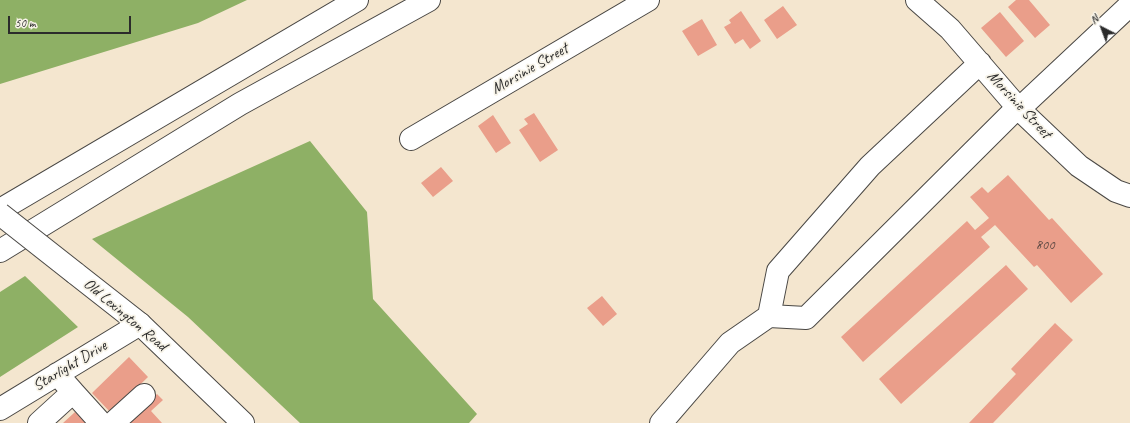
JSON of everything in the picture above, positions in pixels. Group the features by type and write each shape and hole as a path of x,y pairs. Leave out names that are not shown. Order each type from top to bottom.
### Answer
{"main road":[{"path":"0,210 357,0"},
{"path":"0,251 240,104 429,0"},
{"name":"Morsinie Street","path":"411,139 648,0"},
{"name":"Morsinie Street","path":"917,0 950,29 1019,108 1079,166 1116,191 1130,196"},
{"path":"661,423 730,343 769,316 806,318 1019,108 1130,5"},
{"path":"769,316 778,271 870,166 980,63"},
{"name":"Old Lexington Road","path":"0,214 140,324 243,423"},
{"name":"Starlight Drive","path":"0,409 140,324"},
{"path":"57,374 101,423"},
{"path":"39,423 73,392"},
{"path":"113,423 144,395"}],"green space":[{"path":"0,0 247,0 198,23 0,84"},
{"path":"310,141 367,212 373,299 477,414 469,423 300,423 188,317 92,239"},
{"path":"25,276 78,327 0,377 0,292"}],"building":[{"path":"1016,0 1029,0 1050,25 1035,38 1008,7"},
{"path":"783,6 797,25 777,39 764,20"},
{"path":"741,11 761,41 750,49 743,39 735,44 724,27 731,23 729,20"},
{"path":"1000,12 1024,41 1006,57 981,28"},
{"path":"702,19 717,45 698,56 682,31"},
{"path":"534,113 558,150 540,162 519,130 528,124 524,119"},
{"path":"493,115 511,143 496,153 478,126"},
{"path":"441,167 453,181 433,197 421,183"},
{"path":"1008,175 1049,220 1052,218 1103,274 1071,303 1037,265 1034,267 995,225 981,237 990,247 863,362 841,337 967,221 975,230 989,218 970,197 982,187 988,193"},
{"path":"1006,265 1028,289 901,404 879,379"},
{"path":"602,296 617,314 603,326 587,308"},
{"path":"1055,323 1073,340 993,423 969,423 1016,374 1011,369"},
{"path":"129,357 148,377 111,413 92,393"},
{"path":"157,394 163,400 151,411 162,423 127,423"},
{"path":"75,412 86,423 63,423"}]}
